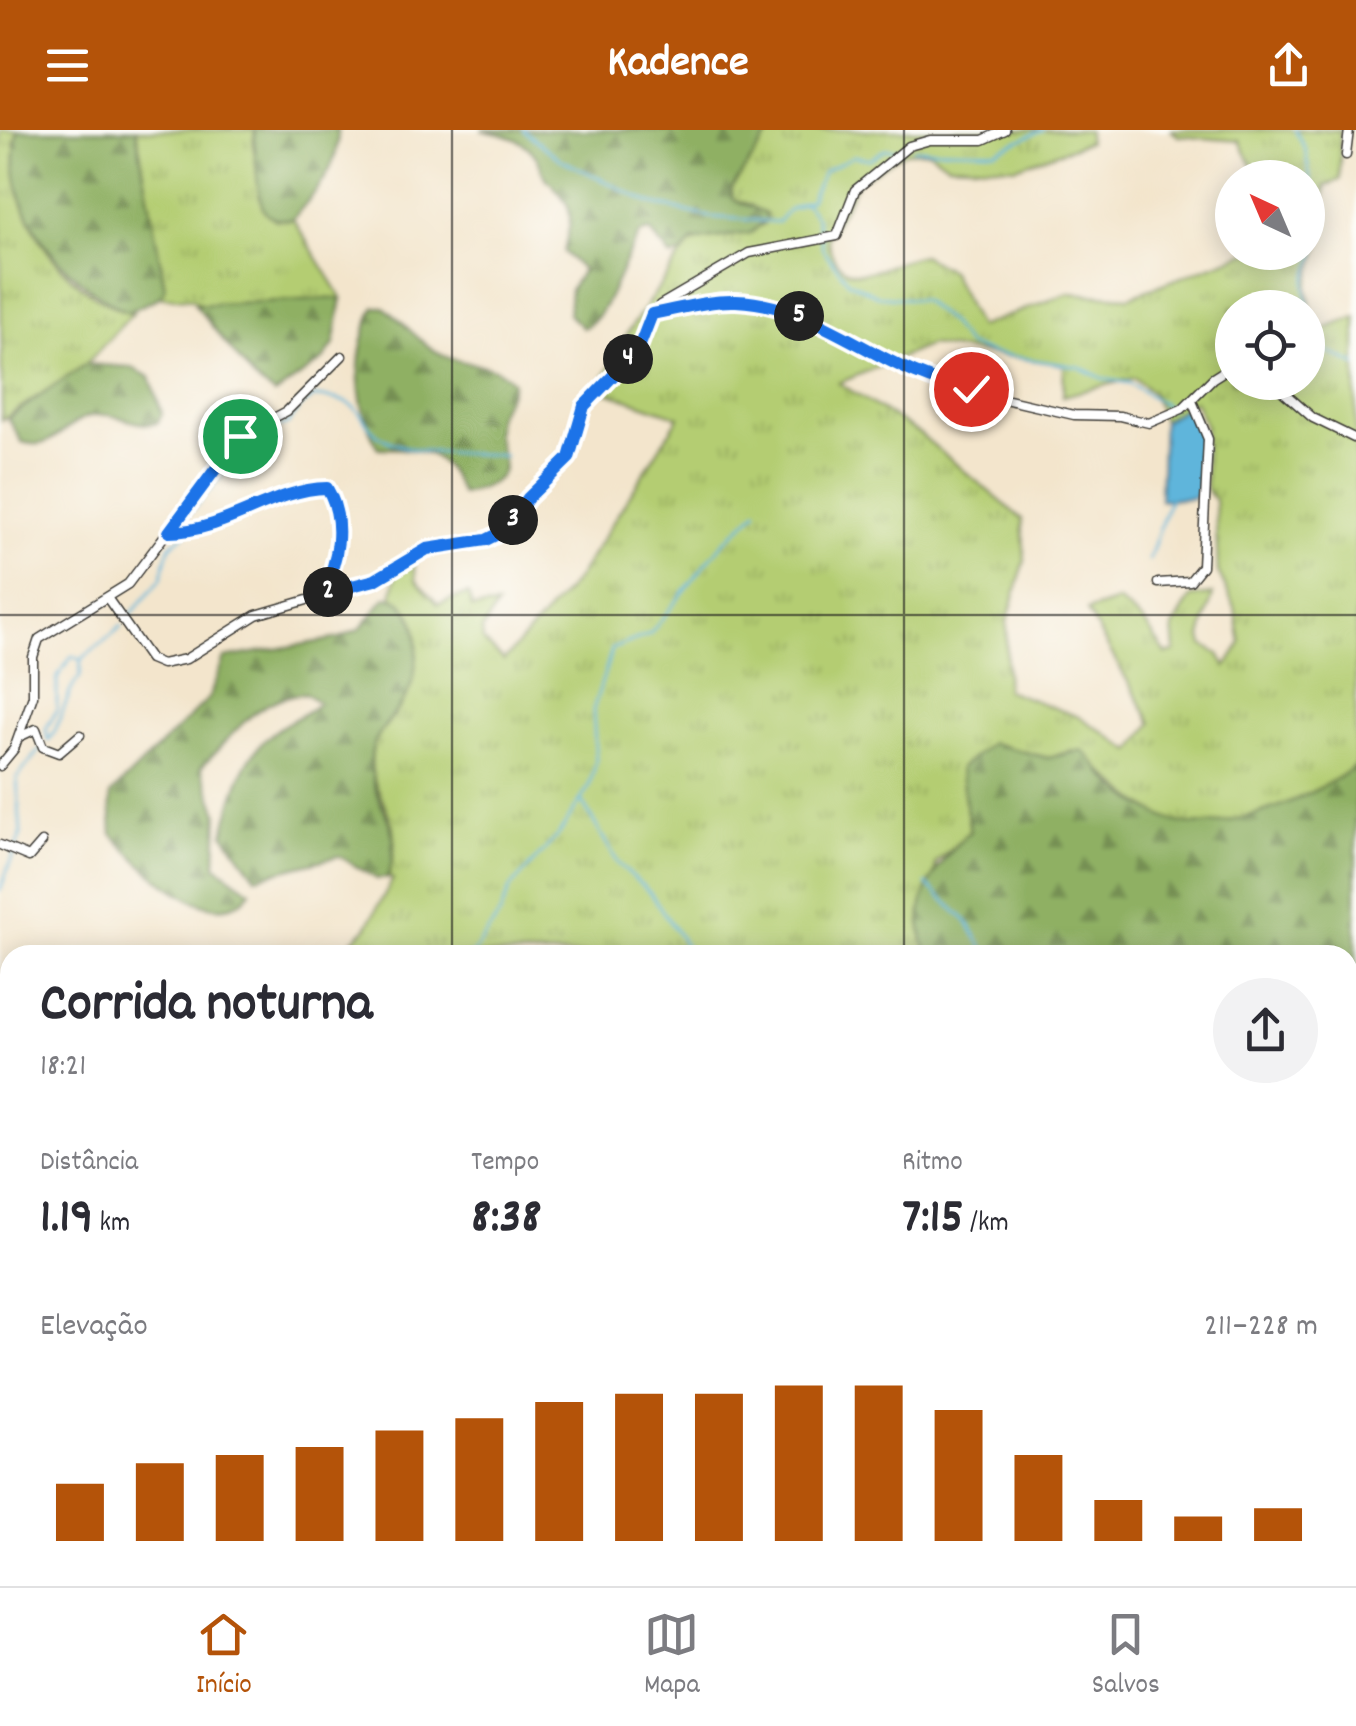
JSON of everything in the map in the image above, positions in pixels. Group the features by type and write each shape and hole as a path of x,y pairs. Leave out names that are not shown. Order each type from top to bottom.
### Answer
{"street":[{"path":"108,598 150,659 162,664 196,655 243,621 375,580 427,549 486,540 504,531 528,498 569,458 584,406 638,350 652,314 667,299 738,258 839,233 855,190 911,144 984,140 1005,130"},
{"path":"1346,155 1349,130"},
{"path":"652,314 728,301 753,302 812,322 936,383 1074,415 1157,423 1192,402 1215,376"},
{"path":"0,766 19,737 34,687 35,645 54,628 108,598 140,572 240,436 287,411 342,356"},
{"path":"1292,400 1313,418 1356,439"},
{"path":"1158,583 1190,581 1202,566 1208,438 1192,402"},
{"path":"169,532 196,530 292,493 327,488 340,524 330,576 321,594"},
{"path":"19,737 36,728 45,749 59,753 80,734"},
{"path":"0,845 28,857 42,842"}],"green space":[{"path":"0,130 18,130 18,187 41,242 82,287 106,303 133,313 86,364 2,420"},
{"path":"18,130 136,130 165,288 160,297 128,312 80,281 59,261 27,214 18,188"},
{"path":"136,130 255,130 254,151 274,219 293,219 342,298 205,306 190,299 160,297 165,288"},
{"path":"255,130 338,130 330,169 293,219 273,217 264,210"},
{"path":"481,130 772,130 731,189 733,199 766,213 766,220 751,233 693,241 682,254 671,257 650,231 641,233 600,313 583,328 568,314 570,290 582,270 564,252 570,219 567,205 526,145"},
{"path":"772,130 1088,130 1088,142 1016,167 947,164 929,151 905,152 858,182 827,238 833,257 842,268 866,272 922,255 950,270 978,327 1069,293 1129,297 1215,264 1215,270 1312,270 1307,290 1215,290 1215,400 1325,400 1325,329 1356,317 1356,766 1321,788 1250,817 1226,823 1184,824 1148,808 1071,751 1048,758 991,743 960,768 970,831 936,863 925,945 348,945 366,928 393,879 388,878 394,833 371,764 374,744 403,701 416,659 416,630 411,616 392,597 397,570 414,562 416,580 438,604 468,594 472,608 497,606 482,630 483,641 504,660 577,579 679,417 598,389 630,329 687,247 702,239 764,224 751,205 732,199 731,189","holes":["930,345 1064,365 1063,396 1134,378 1153,394 1163,421 1194,401 1205,425 1206,489 1215,500 1218,572 1235,608 1241,643 1226,667 1219,654 1203,645 1201,637 1213,594 1191,597 1173,627 1175,651 1166,654 1144,622 1118,601 1087,611 1152,723 1132,751 1082,718 1006,690 1007,622 1025,560 1022,519 920,434 839,383"]},
{"path":"1171,130 1340,130 1340,180 1325,186 1325,160 1250,160 1239,141 1178,136"},
{"path":"342,298 334,344 323,360 275,394 255,380 195,305"},
{"path":"375,307 384,307 445,356 494,369 513,382 497,418 503,463 496,480 461,494 446,468 430,454 378,448 364,414 359,378 362,342"},
{"path":"86,364 130,367 150,377 162,413 158,423 96,415 78,421 42,444 22,442 8,418"},
{"path":"386,597 399,601 408,611 417,650 408,693 378,736 372,752 373,779 393,841 388,878 377,879 339,856 256,877 224,834 236,790 256,750 278,729 319,703 305,693 287,696 259,710 201,767 218,813 216,866 251,891 236,904 217,907 177,892 157,878 112,834 110,795 209,698 224,658 340,638 360,629"},
{"path":"991,743 1048,758 1082,750 1108,779 1143,806 1186,824 1210,824 1291,801 1356,766 1356,945 925,945 920,919 922,902 936,872 970,831 960,768"}],"water":[{"path":"1186,407 1200,437 1198,492 1194,498 1160,500 1163,421"}],"waterway":[{"path":"523,130 560,159 650,203 710,217 778,222 788,210 810,200 824,171 854,156 870,159 885,149 901,150"},
{"path":"913,149 995,151 1043,130"},
{"path":"1295,130 1305,149 1318,220 1315,256 1305,283 1311,336 1318,347 1356,365"},
{"path":"805,203 816,217 823,250 849,282 878,296 922,300 949,322 967,345 990,353 1079,367 1104,379 1129,383 1171,409"},
{"path":"184,527 185,518 227,470 233,453 245,438 288,424 302,405 315,397 354,407 376,434 400,446 505,456"},
{"path":"1149,560 1169,500"},
{"path":"479,945 500,914 510,888 559,834 589,787 596,762 593,710 612,649 650,634 722,544 757,511"},
{"path":"127,619 161,579 170,546 185,534"},
{"path":"48,741 46,729 57,710 57,678 72,656 81,660 122,626"},
{"path":"50,739 80,677 81,661"},
{"path":"0,890 21,834 17,778 41,748"},
{"path":"581,800 618,863 651,894 685,945"},
{"path":"926,884 967,921 981,945"},
{"path":"0,1213 0,1220"}],"route":[{"path":"240,436 169,532 196,530 292,493 327,488 340,524 330,576 321,594 375,580 427,549 486,540 504,531 528,498 569,458 584,406 638,350 652,314 728,301 753,302 824,327 936,383 971,389"}]}
